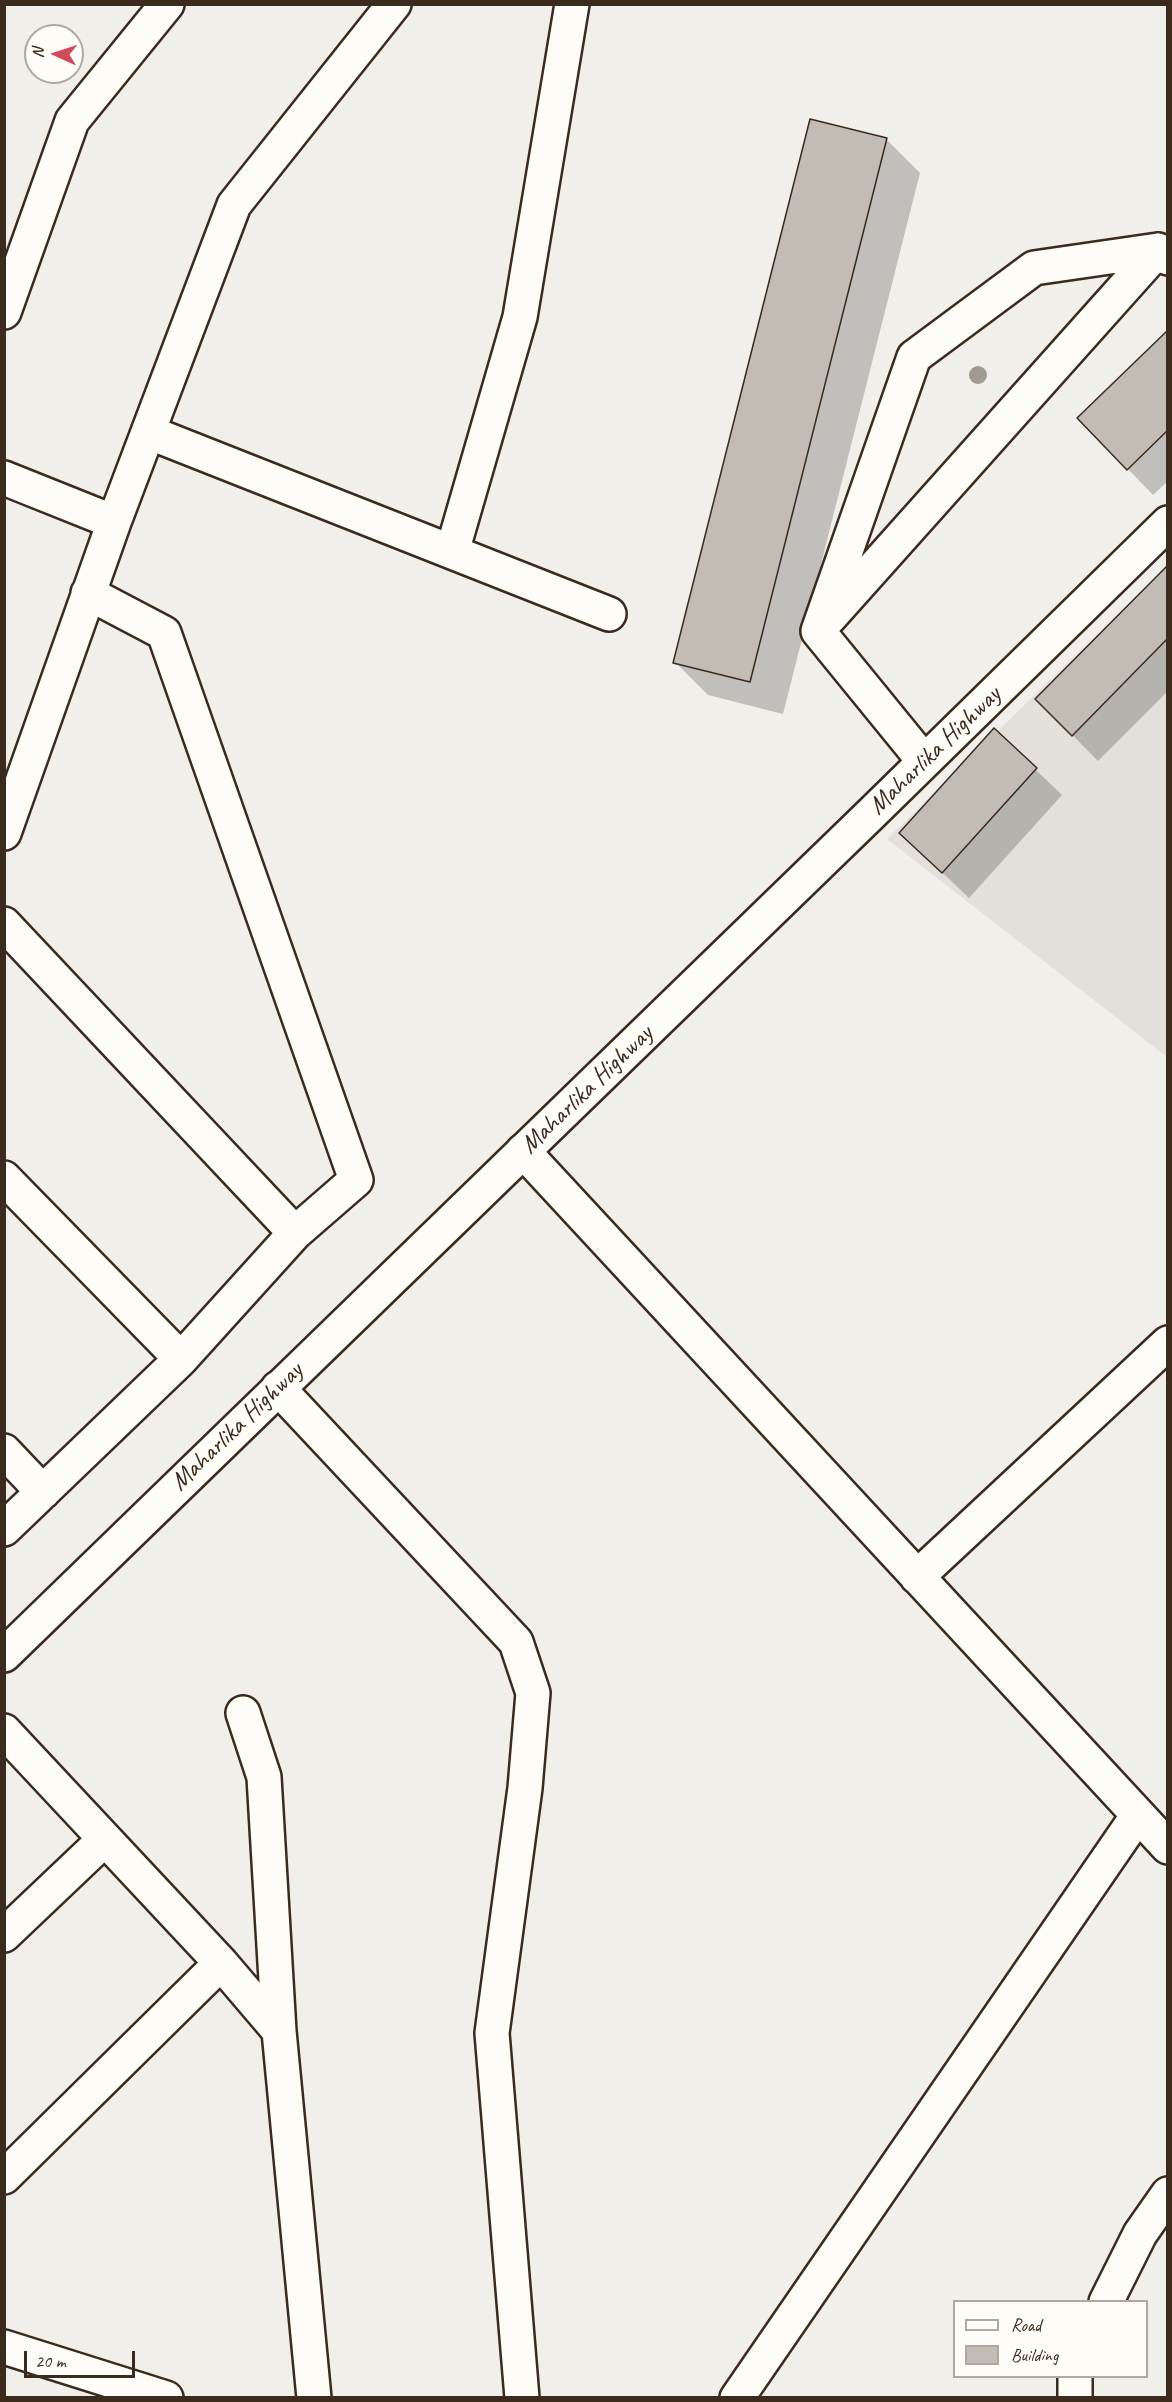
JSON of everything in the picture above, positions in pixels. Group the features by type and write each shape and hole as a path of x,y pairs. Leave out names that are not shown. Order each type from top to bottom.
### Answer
{"main road":[{"path":"4,312 72,121 167,4"},
{"path":"4,833 114,522 234,205 394,4"},
{"path":"452,552 520,317 572,4"},
{"path":"818,631 914,357 1034,268 1163,254"},
{"path":"818,631 1163,254"},
{"path":"148,432 609,614"},
{"path":"4,478 114,522"},
{"name":"Maharlika Highway","path":"4,1654 1167,523"},
{"path":"4,1530 181,1359 295,1233 356,1180 164,633 88,593"},
{"path":"818,631 924,761"},
{"path":"4,924 295,1233"},
{"path":"523,1151 1167,1847"},
{"path":"4,1178 181,1359"},
{"path":"917,1577 1167,1343"},
{"path":"278,1388 516,1642 533,1693 525,1788 492,2033 522,2397"},
{"path":"4,1451 43,1492"},
{"path":"243,1713 264,1777 279,2031 314,2397"},
{"path":"4,1731 221,1963 279,2031"},
{"path":"737,2397 1138,1815"},
{"path":"4,1935 105,1839"},
{"path":"4,2177 221,1963"},
{"path":"1107,2300 1140,2234 1167,2194"},
{"path":"4,2347 166,2397"},
{"path":"1075,2397 1076,2378"}],"shaded area":[{"path":"1167,566 1167,1057 887,839"}],"building":[{"path":"810,119 887,138 750,682 673,663"},
{"path":"1168,330 1168,430 1127,470 1077,418"},
{"path":"1168,565 1168,638 1072,736 1035,699"},
{"path":"994,728 1037,768 942,873 899,833"}]}
